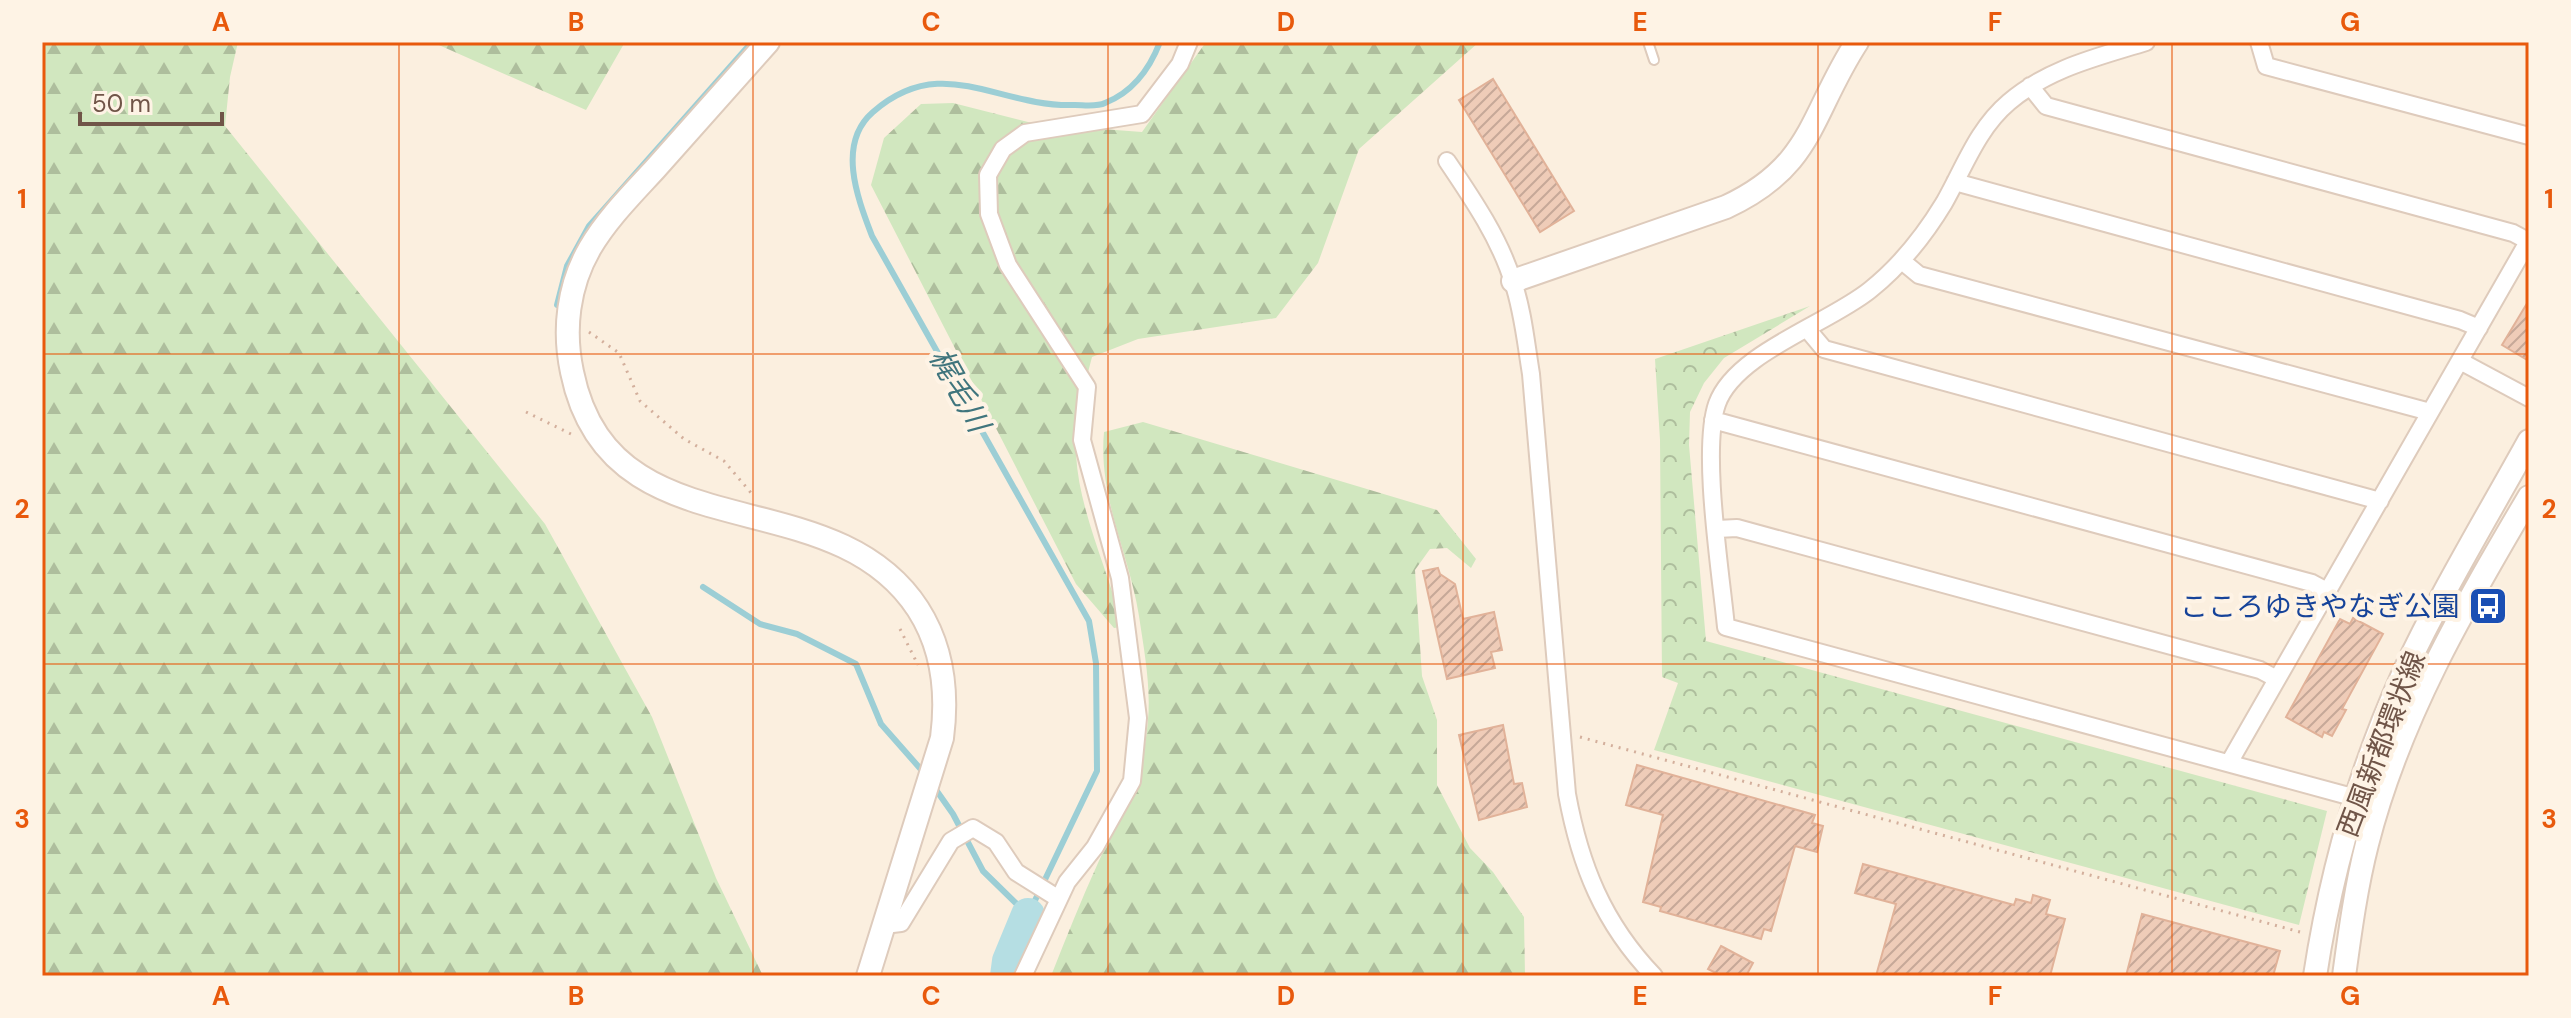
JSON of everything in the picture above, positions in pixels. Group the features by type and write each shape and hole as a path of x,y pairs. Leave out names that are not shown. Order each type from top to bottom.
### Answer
{"street":[{"path":"768,42 599,233 579,270 568,318 572,375 588,415 605,442 627,465 662,490 701,505 849,547 884,570 912,600 932,636 943,676 945,717 937,758 868,976"},
{"path":"1023,976 1054,896 1095,847 1132,781 1138,718 1120,578 1082,440 1087,387 1008,265 989,214 988,175 1003,149 1025,133 1142,114 1180,64 1189,42"},
{"path":"1513,281 1726,207 1756,192 1799,153 1839,71 1857,42"},
{"path":"2146,42 2064,68 2030,86 1989,123 1927,229 1902,261 1870,290 1741,370 1726,385 1713,420 1711,441 1726,627 2356,798"},
{"path":"2259,42 2266,66 2529,136"},
{"path":"2030,86 2046,106 2513,233 2529,241 2229,763"},
{"path":"1447,161 1471,197 1513,281 1531,374 1571,816 1582,861 1597,898 1627,946 1654,976"},
{"path":"1955,182 2460,320 2479,328"},
{"path":"1902,261 1919,275 2430,412"},
{"path":"1808,330 1824,349 2380,501"},
{"path":"2460,361 2529,398"},
{"path":"1713,420 2312,583 2327,591"},
{"name":"西風新都環状線","path":"2315,976 2333,876 2356,798 2404,672 2529,441"},
{"name":"西風新都環状線","path":"2344,976 2367,843 2403,734 2451,631 2529,497"},
{"path":"1717,529 1737,528 2260,670 2277,679"},
{"path":"884,925 894,926 906,918 948,844 965,832 996,842 1012,869 1054,896"}],"lane":[{"path":"1648,42 1654,60"}],"path":[{"path":"568,318 619,353 640,401 684,439 724,461 736,472 768,522"},
{"path":"526,412 581,441 605,442"},
{"path":"1580,737 2300,932"}],"green space":[{"path":"42,42 238,42 230,77 225,126 545,524 652,717 716,878 763,976 42,976"},
{"path":"432,42 625,42 586,110"},
{"path":"1206,42 1479,42 1359,149 1318,263 1276,318 1138,339 1092,357 1078,418 1076,454 1088,520 1122,627 1114,628 1076,584 871,185 884,138 921,104 953,103 1036,124 1142,132"},
{"path":"1810,306 1724,358 1704,383 1690,412 1689,445 1706,641 2327,811 2299,925 1654,750 1678,683 1662,677 1660,440 1655,359"},
{"path":"1143,422 1437,510 1476,559 1471,568 1447,548 1430,549 1415,570 1422,676 1437,720 1437,785 1470,848 1493,872 1524,917 1525,976 1051,976 1130,794 1146,740 1149,694 1143,642 1134,593 1110,502 1103,456 1104,432"}],"building":[{"path":"1493,79 1574,211 1540,232 1459,100"},
{"path":"2529,300 2529,361 2502,345"},
{"path":"1438,568 1440,574 1455,584 1463,619 1494,612 1502,650 1491,652 1495,668 1447,679 1423,571"},
{"path":"2353,618 2383,634 2342,709 2346,710 2332,736 2324,732 2322,737 2286,717 2340,619 2350,624"},
{"path":"1503,725 1514,784 1522,783 1527,807 1479,820 1459,735"},
{"path":"1637,765 1815,815 1812,823 1823,826 1817,852 1795,846 1771,931 1764,929 1761,939 1660,911 1661,907 1643,902 1663,815 1626,805"},
{"path":"1863,864 2014,905 2016,899 2031,903 2033,895 2050,900 2046,914 2065,919 2050,976 1876,976 1896,904 1855,893"},
{"path":"2142,914 2280,951 2273,976 2126,976"},
{"path":"1721,946 1753,963 1746,976 1722,976 1708,969"}],"waterway":[{"path":"557,305 567,266 589,226 752,42"},
{"name":"梶毛川","path":"934,787 953,814 983,871 1028,915 1097,771 1096,663 1089,621 872,236 856,189 853,172 855,140 873,112 899,94 923,86 947,84 971,87 1047,104 1102,104 1132,86 1151,61 1160,42"},
{"path":"703,587 760,624 797,634 856,664 881,724 925,774"},
{"name":"梶毛川","path":"1007,976 1009,961 1028,915"}],"place":[{"name":"こころゆきやなぎ公園","path":"2488,606"}]}
